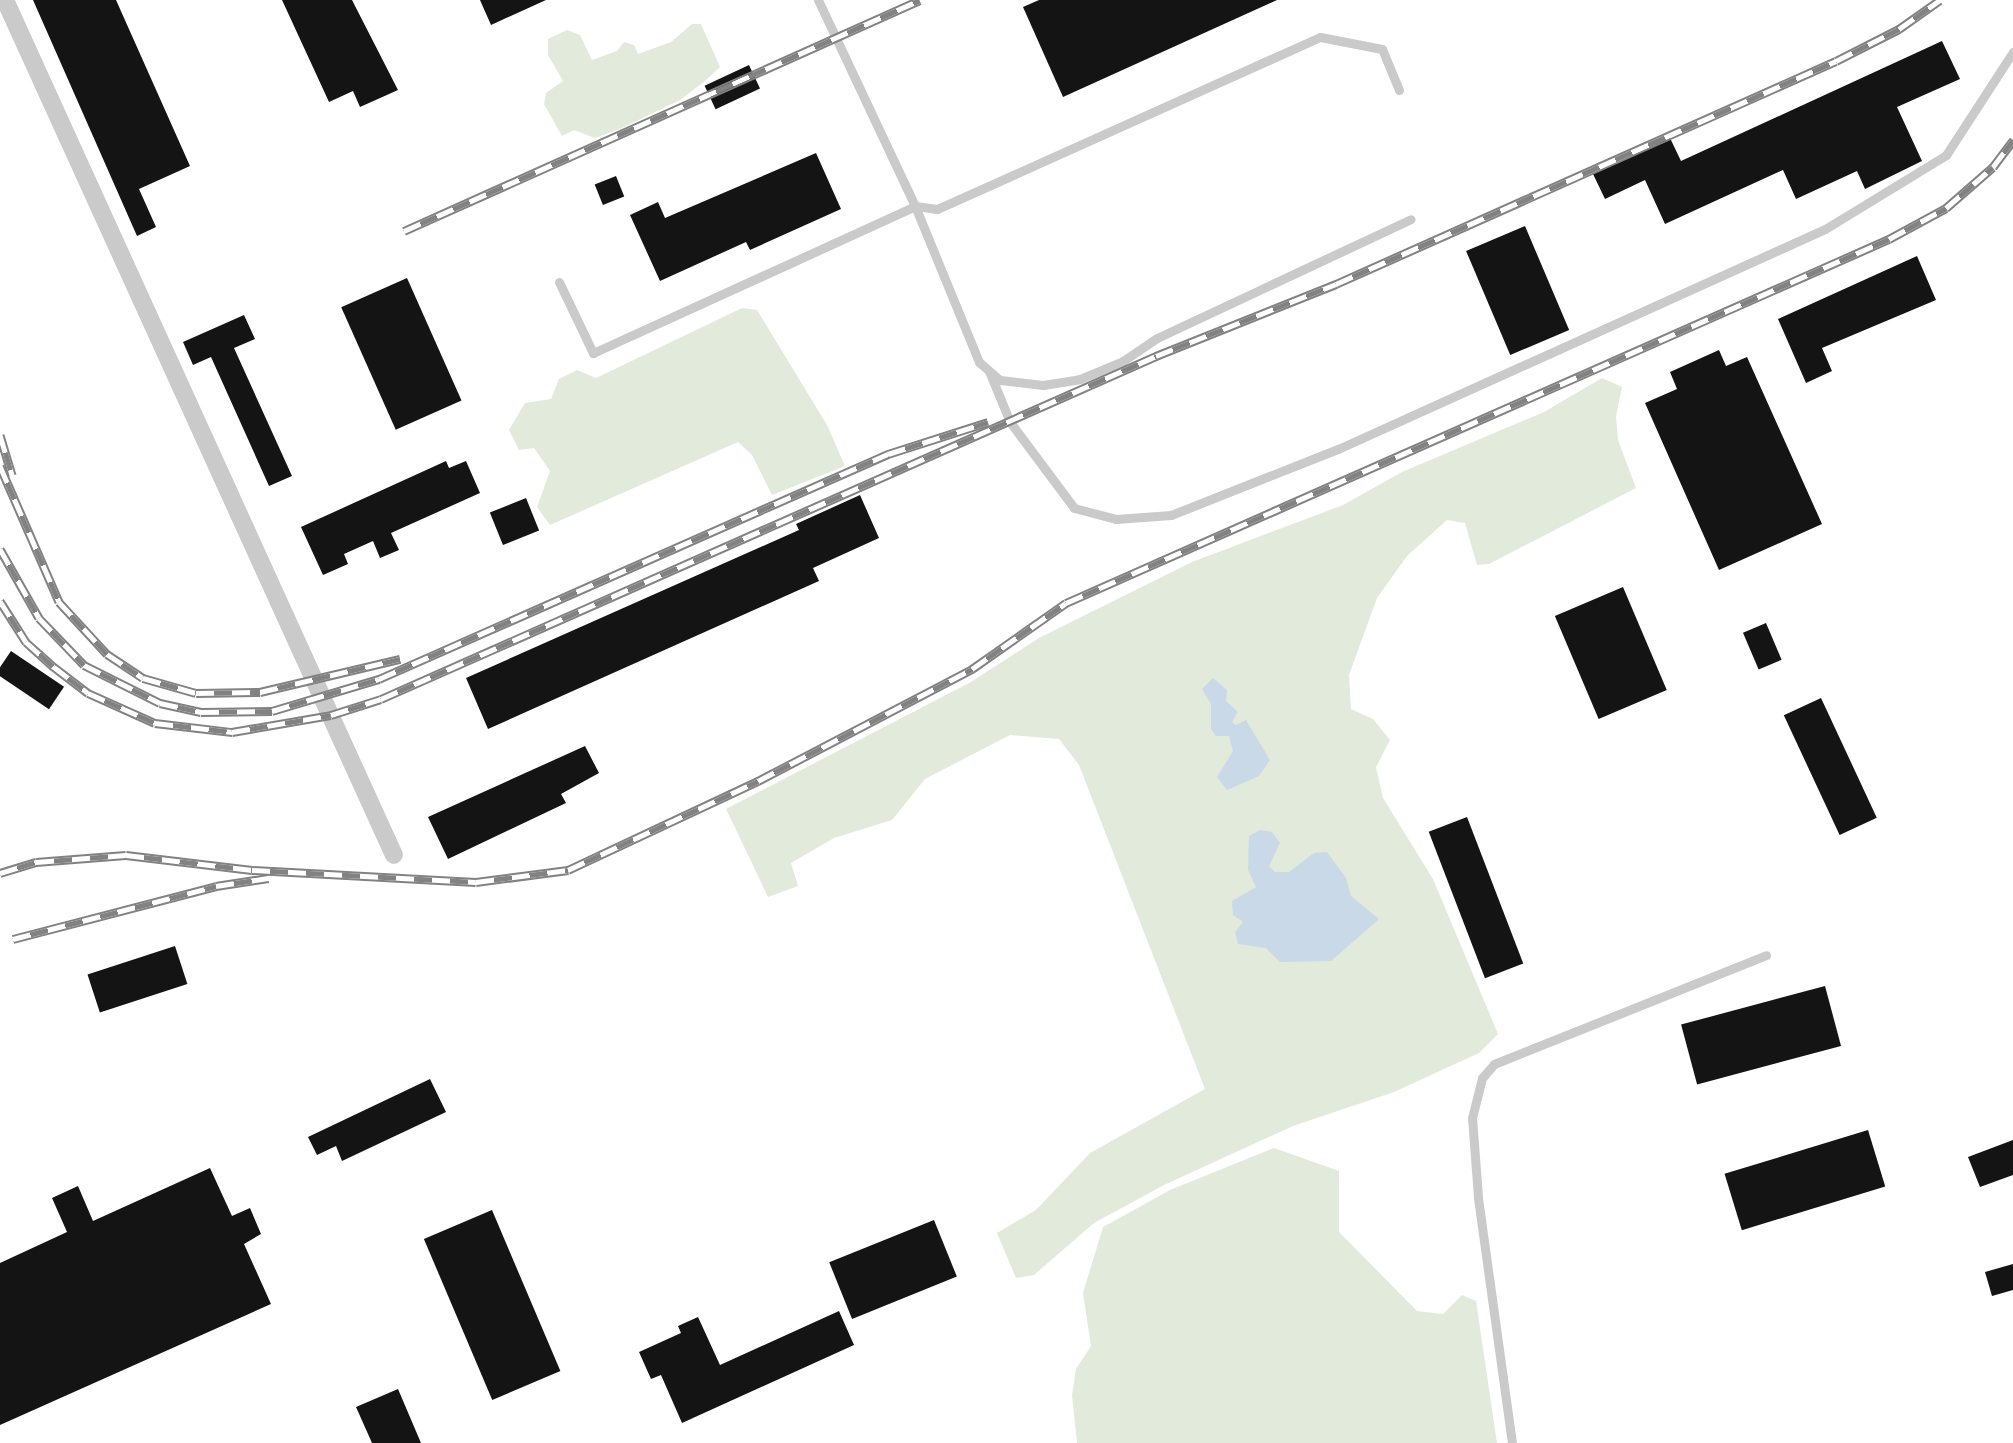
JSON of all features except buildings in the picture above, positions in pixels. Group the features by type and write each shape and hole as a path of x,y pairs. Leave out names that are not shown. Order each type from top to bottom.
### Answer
{"street":[{"path":"5,0 394,855"}],"lane":[{"path":"818,0 915,206 979,362 1000,380 1043,385 1080,379 1411,219"},
{"path":"559,282 593,353 915,206 937,209 1320,37 1382,49 1399,90"},
{"path":"989,371 1010,422 1074,508 1116,519 1171,515 1338,449 1825,229 1946,155 2013,52"},
{"path":"1512,1443 1477,1181 1472,1118 1482,1078 1494,1064 1766,955"}],"green space":[{"path":"692,24 701,24 720,67 705,81 680,100 620,129 595,138 574,130 562,136 544,104 546,93 563,81 548,55 548,39 567,30 580,35 592,60 617,51 624,42 634,45 638,54 671,42"},
{"path":"742,308 757,310 827,425 845,466 772,495 752,455 738,442 550,525 537,507 550,471 534,448 519,450 509,430 525,403 551,399 559,379 577,370 596,378"},
{"path":"1602,378 1622,387 1616,416 1618,440 1636,488 1489,564 1477,565 1465,523 1447,520 1407,556 1377,598 1349,675 1351,709 1373,719 1390,740 1376,767 1383,798 1433,879 1498,1034 1479,1053 1394,1092 1293,1126 1164,1185 1094,1223 1034,1275 1016,1278 997,1233 1036,1210 1090,1153 1205,1089 1079,765 1059,739 1010,735 925,779 892,820 834,838 791,863 798,886 768,897 726,809 971,682 1039,638 1192,562 1343,505 1402,472 1544,412"},
{"path":"1274,1148 1339,1171 1339,1232 1417,1311 1443,1314 1462,1295 1476,1301 1497,1443 1077,1443 1072,1395 1076,1369 1091,1346 1083,1293 1103,1227 1170,1190"}],"water":[{"path":"1213,678 1227,690 1226,701 1238,712 1232,722 1236,725 1246,720 1270,760 1259,776 1227,790 1217,777 1233,751 1229,736 1216,736 1211,729 1211,704 1202,689"},
{"path":"1260,830 1272,832 1280,843 1269,866 1275,872 1289,872 1314,853 1327,852 1346,878 1351,896 1379,919 1331,961 1280,962 1266,948 1238,944 1235,932 1243,922 1233,915 1232,901 1256,887 1248,870 1249,836"}],"railway":[{"path":"404,231 920,0"},
{"path":"0,601 26,642 54,667 88,693 155,723 232,732 331,715 381,699 1156,356 1336,284 1836,61 1899,29 1940,0"},
{"path":"0,873 36,862 126,855 252,870 476,882 568,870 758,781 972,669 1066,603 1889,239 1946,208 1993,167 2013,140"},
{"path":"0,549 39,618 84,665 160,703 201,712 272,711 379,679 888,454 988,422"},
{"path":"0,435 12,475"},
{"path":"0,466 59,602 107,654 143,678 196,693 260,692 400,659"},
{"path":"13,939 216,886 268,878"}]}
